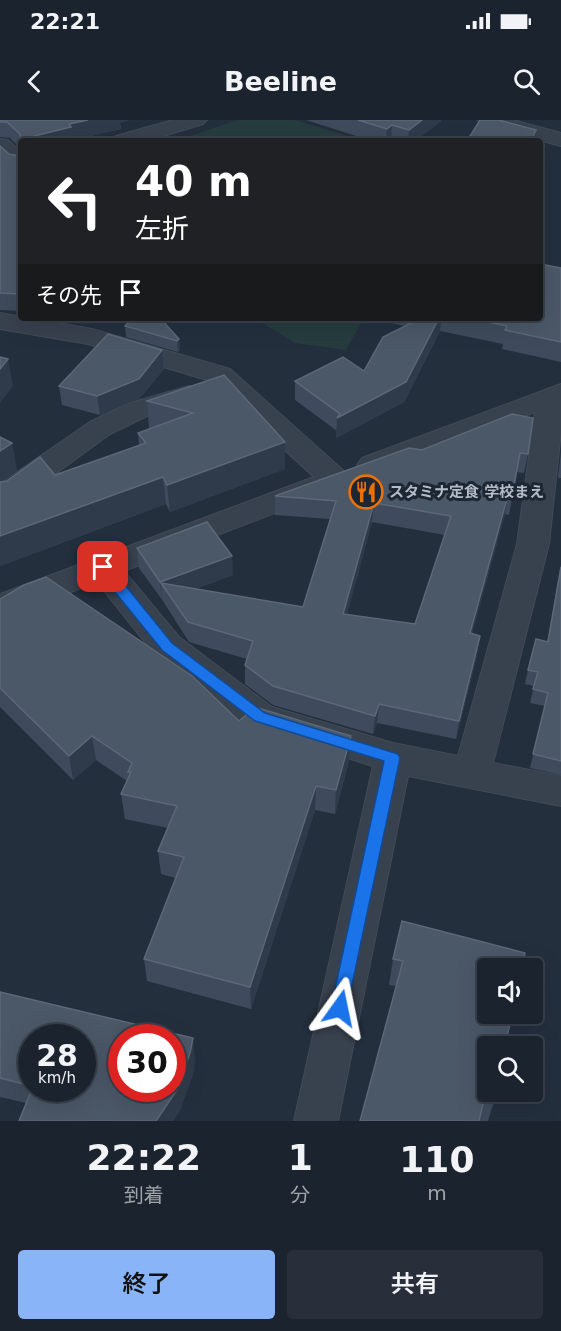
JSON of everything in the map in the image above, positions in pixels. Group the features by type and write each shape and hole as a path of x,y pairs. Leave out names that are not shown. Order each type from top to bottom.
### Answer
{"street":[{"path":"134,138 196,120"},
{"path":"489,120 561,140"},
{"path":"0,145 18,161"},
{"path":"0,321 98,327 220,375 329,481"},
{"path":"0,499 100,428 128,414 228,382"},
{"path":"0,607 556,394 533,544 472,773"},
{"path":"103,567 167,646 260,717 393,758 561,791"},
{"path":"316,1121 393,758"}],"green space":[{"path":"237,120 295,120 354,138 185,138"},
{"path":"259,321 362,321 346,350 295,343"}],"building":[{"path":"0,120 88,120 69,124 71,127 34,136 34,138 20,138 20,134 7,122 0,122"},
{"path":"358,120 422,120 409,130 392,125 387,129"},
{"path":"480,120 499,120 536,130 532,138 469,138"},
{"path":"0,146 9,154 18,156 18,294 0,293"},
{"path":"543,265 561,268 561,342 505,330 507,326 484,321 543,321"},
{"path":"130,321 163,321 179,339 177,341 125,326"},
{"path":"415,321 437,321 406,382 337,418 340,414 295,381 343,357 364,371 383,337"},
{"path":"108,334 162,350 139,379 97,396 59,386"},
{"path":"0,357 8,359 0,369"},
{"path":"224,375 285,442 167,485 163,477 0,536 0,482 7,481 40,457 55,475 146,443 138,433 193,413 147,401"},
{"path":"512,414 533,418 528,454 520,453 512,496 508,495 470,633 480,636 459,721 379,704 375,716 273,686 245,665 253,641 188,622 161,583 303,607 336,501 275,496 409,448 422,450","holes":["374,503 451,516 415,624 343,614"]},
{"path":"0,437 12,443 0,451"},
{"path":"207,522 232,556 160,582 137,548"},
{"path":"561,567 561,761 533,754 548,693 533,689 538,672 528,670 536,639 548,642"},
{"path":"46,577 192,676 239,721 252,710 248,705 351,736 336,790 316,786 250,987 144,959 184,857 158,851 177,806 121,794 131,772 128,772 132,763 92,736 69,756 0,688 0,599 24,585"},
{"path":"402,921 525,953 524,958 477,958 477,1024 510,1024 507,1036 477,1036 477,1102 483,1102 479,1121 360,1121 403,961 393,959"},
{"path":"0,992 134,1024 108,1024 108,1102 169,1102 156,1121 19,1121 27,1102 96,1102 96,1024 18,1024 18,1082 0,1078"},
{"path":"186,1036 193,1038 186,1064"}],"place":[{"name":"スタミナ定食 学校まえ","path":"366,492"}],"route":[{"path":"103,567 167,646 260,717 393,758 340,1008"}]}
